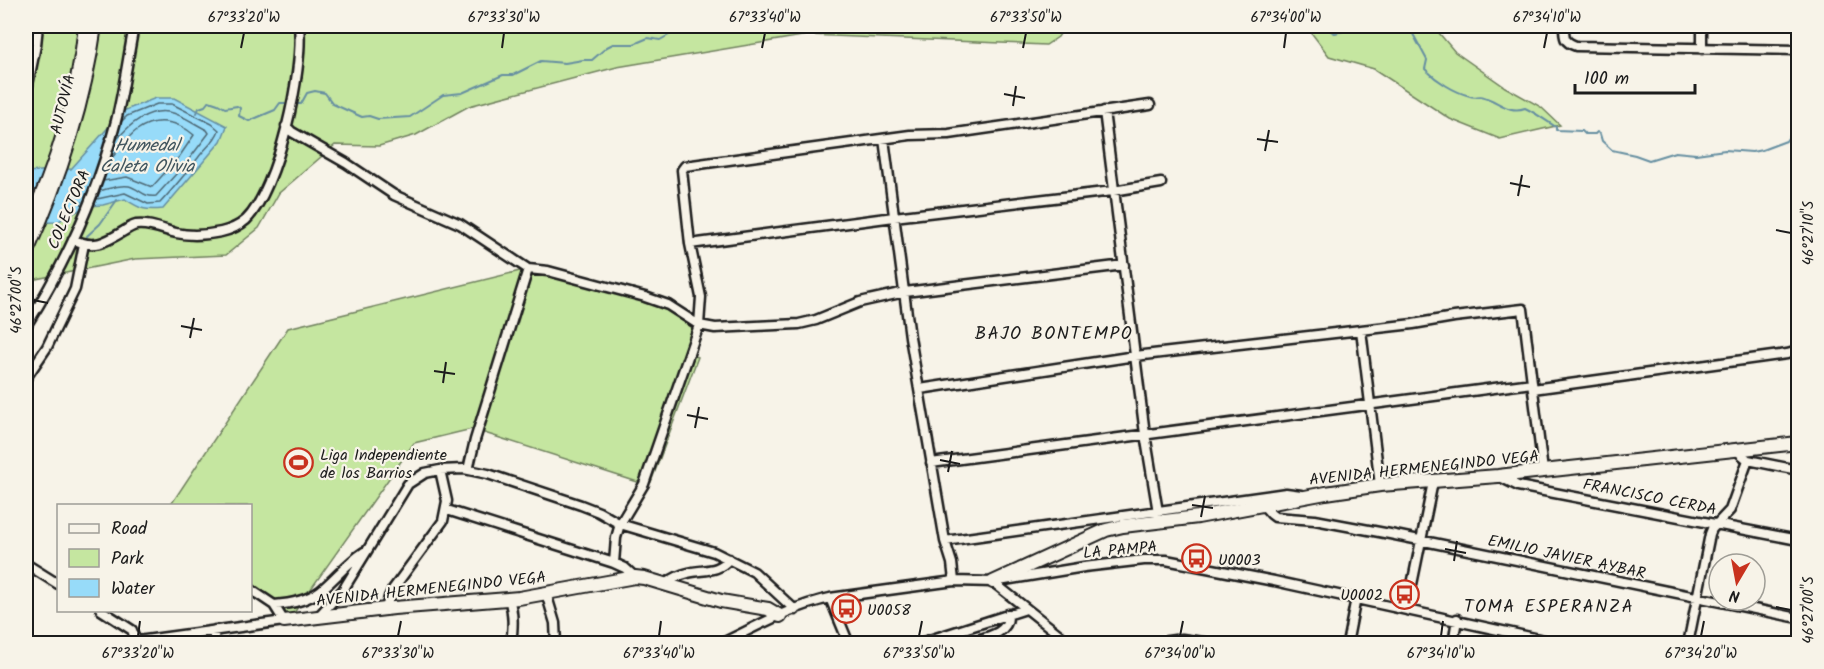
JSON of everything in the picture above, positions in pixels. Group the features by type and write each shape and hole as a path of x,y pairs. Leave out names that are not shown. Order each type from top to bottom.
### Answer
{"street":[{"path":"26,95 38,26"},
{"name":"AUTOVÍA","path":"26,228 38,203 62,137 85,26"},
{"name":"AUTOVÍA","path":"26,254 54,189 79,111 95,26"},
{"name":"COLECTORA","path":"26,326 54,279 74,239 104,163 116,120 134,26"},
{"path":"74,239 84,244 108,240 137,225 187,234 214,233 234,228 246,220 259,202 270,178 286,126 297,76 299,26"},
{"path":"1564,26 1564,39 1567,43 1576,46 1798,50"},
{"path":"1702,26 1702,49"},
{"path":"614,563 616,538 620,524 644,484 699,325 701,297 690,244 682,170 685,166 910,135 949,134 1150,105"},
{"path":"1104,111 1144,434 1160,517"},
{"path":"286,126 292,132 346,163 394,195 460,224 528,268 548,271 645,297 668,305 699,325 715,328 799,324 816,320 860,302 905,292 1124,265"},
{"path":"884,139 931,463 954,581"},
{"path":"690,244 1161,183"},
{"path":"26,378 47,346 75,289 84,244"},
{"path":"468,470 478,429 528,268"},
{"path":"920,389 1135,356 1523,309 1543,471"},
{"path":"1361,330 1380,486"},
{"path":"931,463 1798,351"},
{"name":"AVENIDA HERMENEGINDO VEGA","path":"993,582 1106,530 1160,517 1198,517 1310,496 1380,486 1498,476 1798,443"},
{"path":"1736,450 1748,460 1798,470"},
{"path":"1688,644 1710,534 1730,510 1748,460"},
{"path":"386,609 393,589 443,521 447,501 440,470"},
{"path":"318,617 343,590 408,484 425,473 440,470 468,470 488,474 600,512 620,524 714,552 754,572 795,610"},
{"name":"FRANCISCO CERDA","path":"1498,476 1518,486 1798,540"},
{"path":"1407,609 1433,482"},
{"path":"945,542 1160,517 1286,493 1310,496"},
{"name":"EMILIO JAVIER AYBAR","path":"1263,505 1275,517 1315,520 1798,618"},
{"path":"447,510 614,563 625,568 634,577"},
{"path":"274,604 286,604 313,596 351,561 367,550"},
{"path":"665,584 679,576 724,566 729,559"},
{"name":"LA PAMPA","path":"720,644 780,615 830,598 954,581 993,582 1144,560 1195,564 1457,619 1562,644"},
{"path":"26,564 57,583"},
{"name":"AVENIDA HERMENEGINDO VEGA","path":"116,644 184,639 215,630 386,609 509,599 634,577 721,601 768,609 780,615"},
{"path":"993,582 1071,644"},
{"path":"252,590 274,604 284,621"},
{"path":"546,593 555,623 556,644"},
{"path":"830,598 849,644"},
{"path":"1347,644 1356,598"},
{"path":"509,599 513,612 511,644"},
{"path":"917,644 1026,609"},
{"path":"104,612 132,630 136,641"},
{"path":"964,644 999,633 1009,622 1008,614"},
{"path":"1452,644 1457,619"},
{"path":"213,644 215,630"},
{"path":"1147,644 1182,639 1216,644"}],"green space":[{"path":"26,26 1065,26 1058,37 1046,45 808,35 617,67 469,106 416,135 379,146 335,145 279,193 259,228 226,255 135,259 26,281"},
{"path":"1302,26 1433,26 1455,52 1505,87 1541,107 1560,125 1500,139 1450,119 1374,69 1329,56 1310,31"},
{"name":"Liga Independiente de los Barrios","path":"528,269 645,297 699,325 690,354 698,357 651,482 646,480 644,484 472,429 414,443 289,620 252,590 252,504 171,504 288,328"}],"water":[{"name":"Humedal Caleta Olivia","path":"156,98 174,98 227,126 221,141 163,209 143,208 125,199 103,205 87,206 57,222 26,223 26,172 71,169 123,111"}],"waterway":[{"path":"298,104 301,104 307,93 315,91 325,93 333,104 362,117 369,116 378,119 410,117 443,95 462,93 503,75 513,75 541,61 565,63 592,60 613,44 634,44 648,38 660,40 685,26"},
{"path":"1328,26 1335,33 1348,30 1362,31 1371,26"},
{"path":"1390,26 1392,29 1408,30 1413,34 1427,60 1425,69 1452,89 1472,97 1482,96 1509,108 1525,108 1556,127 1556,130 1582,131 1585,134 1597,132 1602,141 1612,150 1649,160 1675,152 1696,154 1725,150 1752,152 1762,150 1786,141 1792,132 1798,130"},
{"path":"197,113 199,108 205,106 209,101 225,108 237,106 240,108 239,116 249,121 275,110 280,103 285,103"},
{"path":"87,236 100,224 117,200"}],"place":[{"name":"Liga Independiente de los Barrios","path":"299,463"},
{"name":"U0003","path":"1197,559"},
{"name":"U0002","path":"1404,594"},
{"name":"U0058","path":"846,609"}],"district":[{"name":"BAJO BONTEMPO","path":"1054,333"},
{"name":"TOMA ESPERANZA","path":"1549,606"}]}
